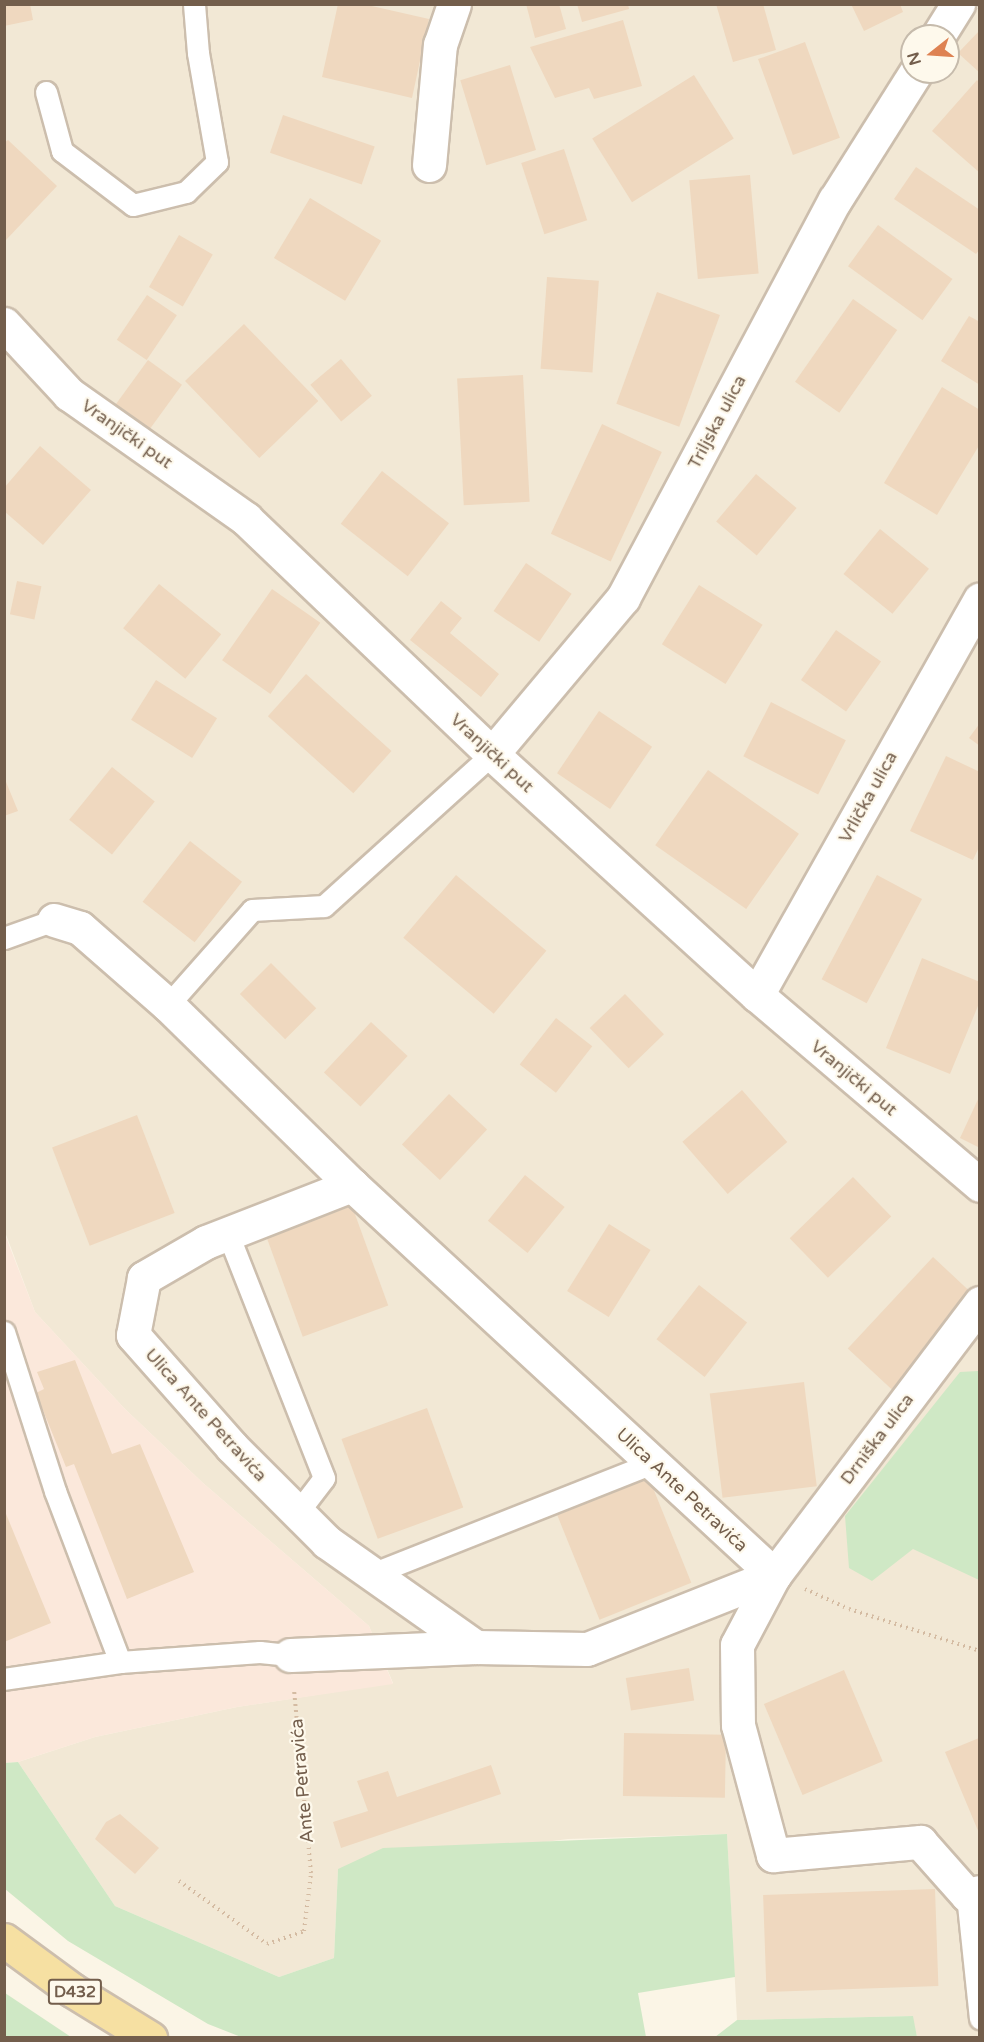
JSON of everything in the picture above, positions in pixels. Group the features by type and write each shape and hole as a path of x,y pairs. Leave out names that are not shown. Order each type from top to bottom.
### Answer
{"main road":[{"name":"D432","path":"4,1940 72,1990 150,2037"}],"street":[{"path":"429,165 440,45 454,4"},
{"path":"946,24 958,4"},
{"name":"Triljska ulica","path":"492,754 623,598 835,200 908,84"},
{"name":"Vranjički put","path":"4,324 69,394 246,519 492,754 757,995 980,1185"},
{"name":"Vrlička ulica","path":"757,995 980,600"},
{"name":"Ulica Ante Petravića","path":"54,920 80,927 168,1005 352,1185 774,1575"},
{"name":"Ulica Ante Petravića","path":"352,1185 206,1242 144,1278 133,1335 232,1447 327,1542 476,1647"},
{"name":"Drniška ulica","path":"774,1575 980,1303"},
{"path":"290,1655 476,1647 587,1649 774,1575"},
{"path":"774,1575 737,1645 738,1725 773,1855 920,1842 973,1893"}],"lane":[{"path":"46,92 62,151 133,205 186,192 217,162 198,53 194,4"},
{"path":"168,1005 252,910 324,906 492,754"},
{"path":"4,938 54,920"},
{"path":"228,1234 324,1478 298,1512"},
{"path":"4,1332 55,1491 120,1662"},
{"path":"372,1574 653,1463"},
{"path":"4,1679 120,1662 260,1652 290,1655"},
{"path":"973,1893 980,2018"}],"path":[{"path":"774,1575 849,1609 980,1651"},
{"name":"Ante Petravića","path":"179,1881 267,1944 304,1931 311,1873 290,1655"}],"shaded area":[{"path":"5,5 979,5 979,2037 917,2037 912,2016 737,2020 727,1834 568,1839 338,1869 334,1958 279,1977 115,1906 18,1762 95,1737 237,1707 393,1683 369,1626 203,1483 125,1409 35,1312 5,1232"},
{"path":"4,1232 35,1312 125,1409 203,1483 369,1626 393,1684 237,1707 95,1737 18,1762 5,1763"}],"green space":[{"path":"978,1371 979,1580 913,1549 872,1581 849,1568 845,1516 960,1372"},
{"path":"18,1762 115,1906 279,1977 334,1958 338,1869 383,1848 727,1834 735,1977 638,1993 646,2037 241,2037 208,2024 68,1941 5,1889 5,1763"},
{"path":"5,1993 71,2037 5,2037"},
{"path":"913,2016 917,2037 715,2037 737,2020"}],"building":[{"path":"4,4 30,4 33,20 4,26"},
{"path":"338,4 363,4 429,19 412,98 322,77"},
{"path":"526,4 559,4 566,29 535,38"},
{"path":"577,4 628,4 629,9 582,22"},
{"path":"716,4 763,4 776,50 733,62"},
{"path":"851,4 900,4 903,12 864,31"},
{"path":"623,20 642,86 594,99 589,88 555,98 530,47"},
{"path":"980,30 980,73 960,55 960,51"},
{"path":"805,42 840,138 793,155 758,59"},
{"path":"510,65 536,150 486,165 460,80"},
{"path":"694,75 734,139 632,202 592,139"},
{"path":"977,80 980,83 980,173 932,131"},
{"path":"283,115 375,147 362,184 270,153"},
{"path":"8,140 57,186 6,240 4,143"},
{"path":"564,149 587,220 544,234 521,163"},
{"path":"916,167 980,210 980,249 976,254 894,199"},
{"path":"750,175 759,274 698,279 689,180"},
{"path":"310,198 381,241 345,301 274,258"},
{"path":"878,225 952,279 922,320 848,266"},
{"path":"179,235 213,254 183,306 149,287"},
{"path":"547,277 599,281 592,372 541,369"},
{"path":"657,292 720,315 679,427 616,404"},
{"path":"147,295 177,315 147,360 117,340"},
{"path":"853,299 897,330 839,413 795,382"},
{"path":"969,316 980,322 980,385 941,361"},
{"path":"244,324 318,401 259,458 185,381"},
{"path":"341,359 372,396 341,421 310,385"},
{"path":"148,360 182,385 150,429 116,404"},
{"path":"523,375 530,502 464,505 457,378"},
{"path":"942,387 980,410 980,444 937,515 884,483"},
{"path":"602,424 662,452 611,562 551,534"},
{"path":"40,446 91,490 43,545 4,511 4,488"},
{"path":"382,471 449,523 408,576 341,524"},
{"path":"756,474 797,508 757,556 716,521"},
{"path":"880,529 929,569 892,614 843,574"},
{"path":"526,563 572,594 539,642 494,611"},
{"path":"17,581 41,586 34,619 10,614"},
{"path":"159,584 221,634 185,679 123,628"},
{"path":"699,585 763,625 726,684 662,644"},
{"path":"272,589 320,623 270,694 222,660"},
{"path":"441,601 462,618 450,633 499,674 481,697 410,640"},
{"path":"836,630 881,662 846,712 801,680"},
{"path":"306,674 391,751 353,793 268,716"},
{"path":"156,680 217,718 192,758 131,720"},
{"path":"771,702 846,740 818,794 743,756"},
{"path":"599,711 652,747 610,809 557,773"},
{"path":"980,723 980,746 969,738"},
{"path":"946,756 980,772 980,845 973,860 910,831"},
{"path":"112,767 155,802 112,854 69,820"},
{"path":"708,770 799,834 746,909 655,845"},
{"path":"4,777 18,811 4,816"},
{"path":"190,841 242,882 195,942 143,902"},
{"path":"456,875 546,951 494,1014 403,938"},
{"path":"877,875 922,899 867,1003 822,979"},
{"path":"922,958 980,982 980,1001 950,1074 886,1048"},
{"path":"271,963 316,1008 285,1039 240,994"},
{"path":"625,994 664,1034 629,1068 590,1028"},
{"path":"556,1018 592,1046 556,1093 520,1064"},
{"path":"371,1022 408,1056 361,1107 324,1072"},
{"path":"742,1090 787,1142 728,1194 682,1142"},
{"path":"449,1094 487,1129 440,1180 402,1144"},
{"path":"980,1095 980,1148 960,1138"},
{"path":"137,1115 175,1213 90,1246 52,1148"},
{"path":"525,1175 565,1207 528,1253 488,1221"},
{"path":"853,1177 891,1217 828,1278 790,1238"},
{"path":"352,1206 388,1306 303,1337 266,1237"},
{"path":"609,1224 651,1250 609,1317 567,1291"},
{"path":"933,1257 977,1298 892,1389 848,1348"},
{"path":"699,1285 747,1323 705,1377 657,1339"},
{"path":"75,1360 112,1454 140,1444 194,1572 127,1599 74,1464 66,1467 36,1393 44,1389 37,1372"},
{"path":"804,1382 817,1486 723,1498 710,1394"},
{"path":"427,1408 463,1508 378,1539 341,1439"},
{"path":"649,1478 691,1583 600,1620 557,1515"},
{"path":"4,1509 51,1623 4,1642"},
{"path":"689,1668 694,1701 631,1711 626,1678"},
{"path":"844,1670 883,1761 803,1795 764,1704"},
{"path":"624,1733 726,1735 725,1798 623,1796"},
{"path":"979,1738 979,1833 945,1752"},
{"path":"491,1765 501,1794 341,1848 333,1822 368,1811 357,1781 388,1771 397,1797"},
{"path":"120,1814 159,1848 135,1874 95,1839 106,1822"},
{"path":"935,1889 938,1986 766,1992 763,1895"}]}
